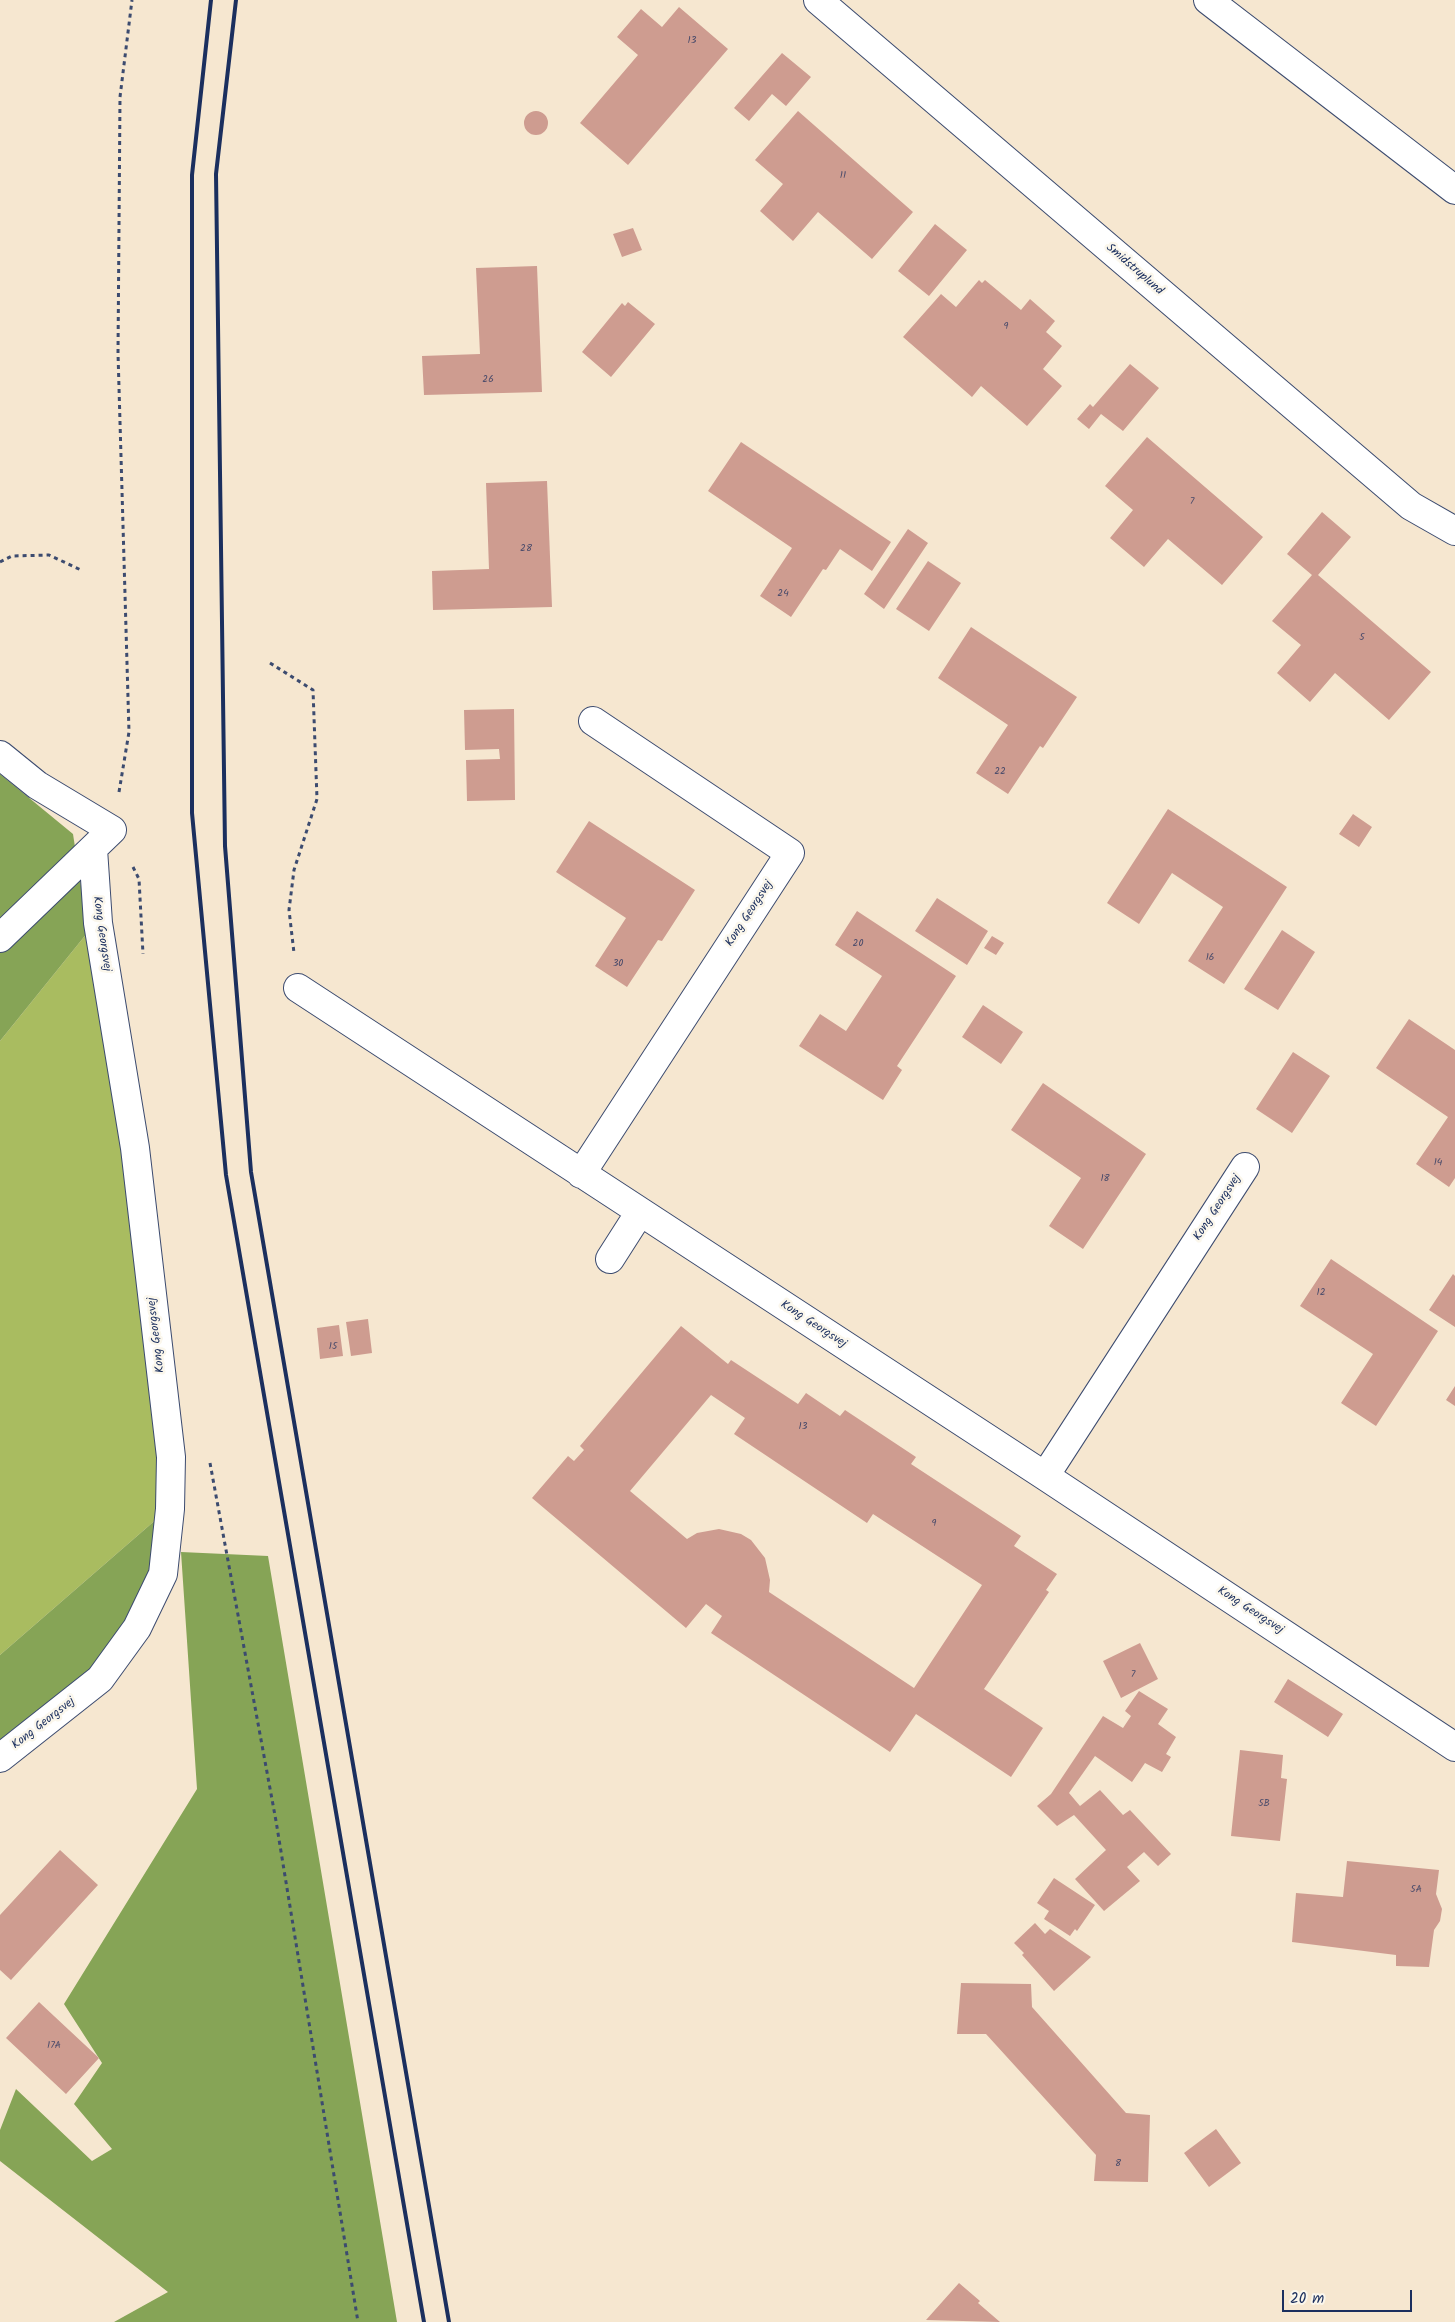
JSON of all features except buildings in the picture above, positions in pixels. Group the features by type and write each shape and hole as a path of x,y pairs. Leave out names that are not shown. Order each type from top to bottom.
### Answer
{"street":[{"name":"Smidstruplund","path":"818,0 1411,506 1455,531"},
{"path":"1208,0 1455,190"},
{"name":"Kong Georgsvej","path":"581,1174 790,852 593,721"},
{"path":"0,756 38,785 112,830 0,938"},
{"name":"Kong Georgsvej","path":"0,1758 100,1680 138,1628 163,1574 170,1509 171,1457 135,1148 98,923 93,849"},
{"name":"Kong Georgsvej","path":"298,988 1045,1476 1455,1747"},
{"name":"Kong Georgsvej","path":"1045,1476 1245,1167"},
{"path":"610,1259 640,1212"}],"path":[{"path":"132,0 120,97 118,353 129,732 112,830 140,879 143,956"},
{"path":"0,562 12,556 48,555 81,570"},
{"path":"270,663 313,690 317,799 294,870 289,910 298,988"},
{"path":"210,1462 276,1821 358,2322"}],"green space":[{"path":"0,774 73,834 88,932 0,1041"},
{"path":"88,932 116,1073 161,1446 159,1517 0,1655 0,1041"},
{"path":"159,1517 144,1595 99,1669 0,1750 0,1655"},
{"path":"181,1552 268,1556 397,2322 114,2322 168,2292 0,2161 0,2130 16,2089 92,2161 112,2149 74,2104 102,2063 64,2004 197,1789"}],"railway":[{"path":"211,0 192,175 192,813 226,1175 424,2322"},
{"path":"236,0 216,174 225,846 251,1172 449,2322"}]}
